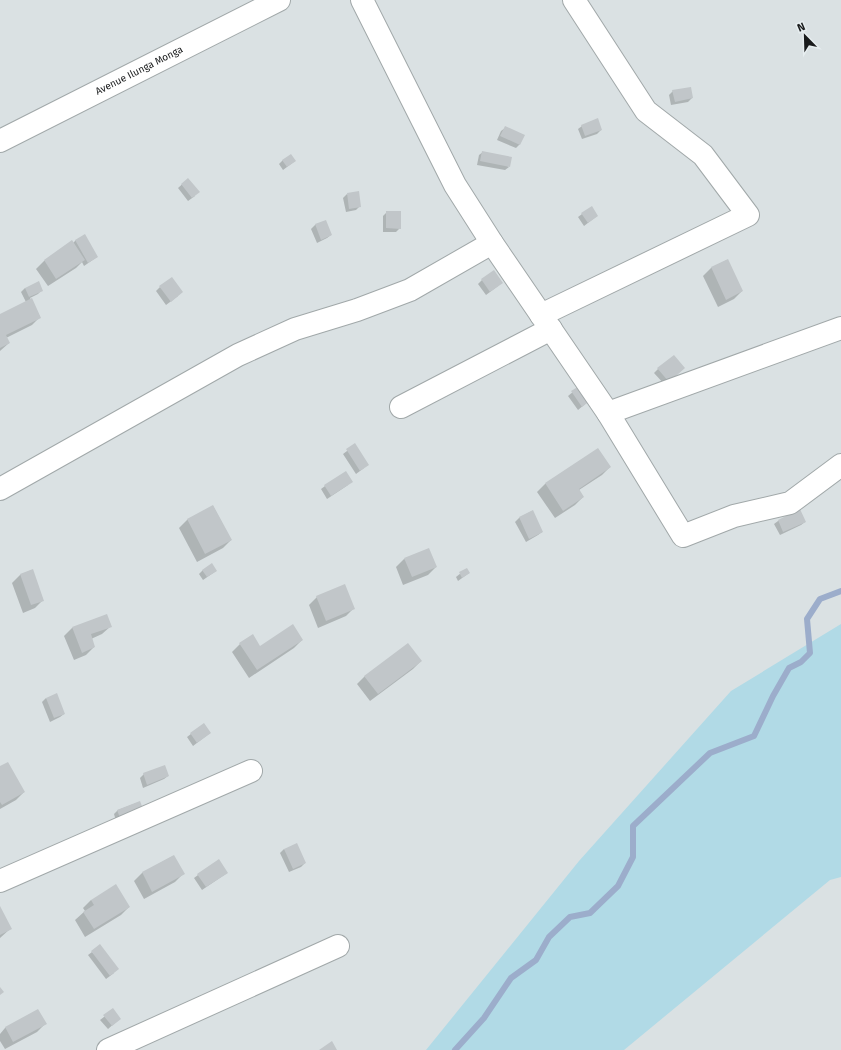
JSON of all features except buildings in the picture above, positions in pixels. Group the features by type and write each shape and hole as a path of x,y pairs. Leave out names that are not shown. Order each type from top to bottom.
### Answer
{"street":[{"name":"Avenue Ilunga Monga","path":"0,141 279,0"},
{"path":"362,0 455,184 492,243 608,413 683,536 734,516 790,503 841,465"},
{"path":"402,407 546,322 748,215 703,155 646,111 574,0"},
{"path":"0,489 238,355 295,329 358,310 410,290 492,243"},
{"path":"608,413 841,328"},
{"path":"0,881 251,771"},
{"path":"108,1050 135,1045 338,946"}],"shaded area":[{"path":"841,624 841,877 830,880 624,1050 426,1050 579,861 731,691"}],"waterway":[{"path":"455,1050 484,1018 511,978 536,960 549,937 570,917 590,913 618,886 633,857 633,826 710,753 754,736 773,696 789,668 801,662 810,653 807,619 820,599 841,591"}]}
